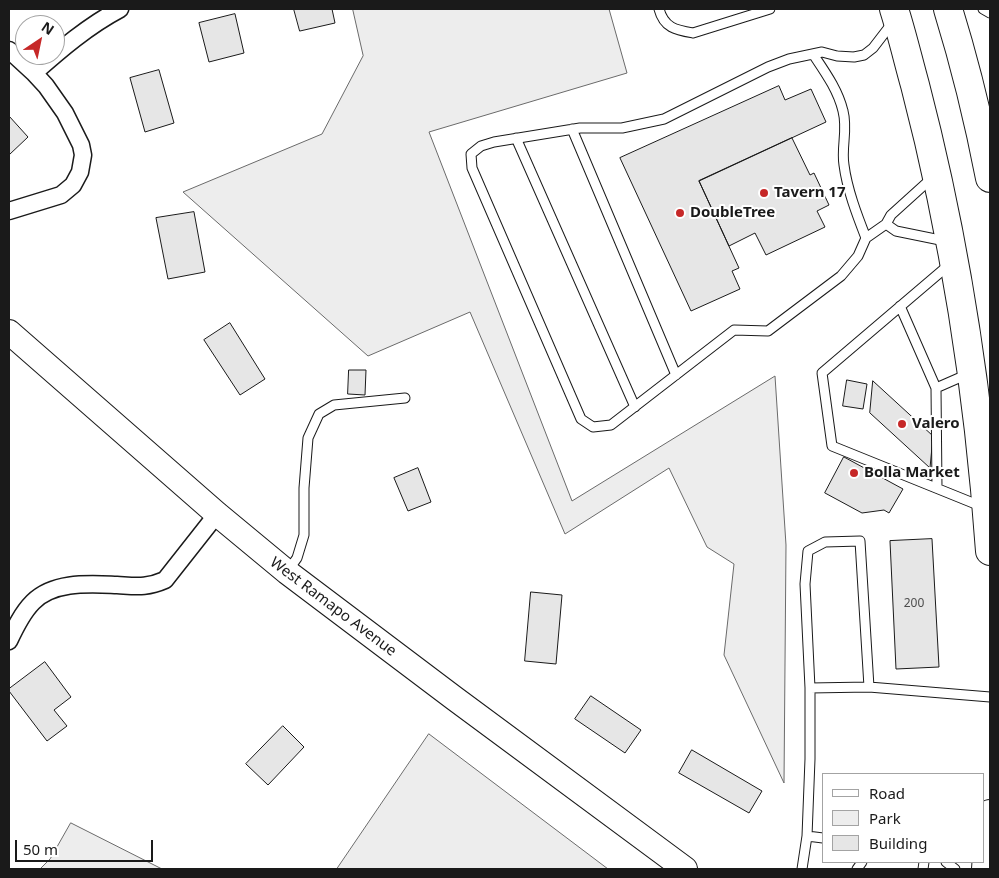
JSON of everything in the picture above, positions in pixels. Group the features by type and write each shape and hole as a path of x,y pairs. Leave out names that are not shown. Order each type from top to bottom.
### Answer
{"highway":[{"path":"951,12 990,178"},
{"path":"896,13 937,174 953,251 980,436 990,551"},
{"path":"986,869 987,822"}],"street":[{"path":"34,73 70,42 120,9"},
{"path":"9,50 46,86 65,113 81,145 83,155 80,172 73,184 61,195 9,211"},
{"name":"West Ramapo Avenue","path":"9,332 217,514 287,572 679,867"},
{"path":"9,641 19,621 32,603 43,594 58,588 86,584 144,586 165,580 217,514"}],"lane":[{"path":"659,9 663,20 668,26 693,33 770,9"},
{"path":"983,9 990,13"},
{"path":"896,13 873,48 864,55 854,57 838,56 822,52 788,59 768,67 664,119 622,128 572,129 481,146 470,154 472,168 581,419 593,427 611,425 734,330 768,331 840,276 858,256 866,238 886,224 891,215 937,174"},
{"path":"813,54 838,93 843,110 846,126 844,163 858,217 866,238"},
{"path":"572,129 676,375"},
{"path":"516,138 635,407"},
{"path":"886,224 896,231 953,251 900,306 822,373 832,446 987,508"},
{"path":"900,306 936,388 937,488"},
{"path":"936,388 972,372"},
{"path":"287,572 297,558 304,535 304,488 308,438 319,414 334,405 405,398"},
{"path":"802,869 807,836 810,759 810,688 805,584 808,551 826,542 860,541 869,687"},
{"path":"810,688 869,687 990,697"},
{"path":"807,836 822,838"}],"green space":[{"path":"353,9 609,9 627,73 429,132 572,501 775,376 786,545 784,783 724,655 734,564 707,547 669,468 565,534 470,312 368,356 183,192 322,134 363,56"},
{"path":"429,734 608,869 337,869"},
{"path":"71,823 162,869 40,869 50,859"}],"building":[{"path":"294,9 332,9 335,23 300,31"},
{"path":"235,14 244,53 209,62 199,23"},
{"path":"159,70 174,123 145,132 130,78"},
{"name":"DoubleTree","path":"779,86 785,100 811,89 826,122 699,181 739,268 732,271 740,289 691,311 620,158"},
{"path":"9,116 28,137 9,155"},
{"name":"Tavern 17","path":"792,138 810,175 814,173 829,205 817,211 825,227 766,255 755,233 729,246 699,181"},
{"path":"194,212 205,272 168,279 156,218"},
{"path":"230,323 265,379 240,395 204,340"},
{"path":"349,370 366,370 365,395 348,394"},
{"path":"847,380 867,384 863,409 843,406"},
{"path":"873,381 933,436 930,468 870,413"},
{"name":"Bolla Market","path":"844,457 903,489 889,513 884,510 862,513 825,493"},
{"path":"418,468 431,502 408,511 394,478"},
{"path":"932,539 939,667 896,669 890,541"},
{"path":"531,592 562,595 556,664 525,661"},
{"path":"45,662 71,697 54,710 67,726 47,741 9,691 9,689"},
{"path":"591,696 641,730 625,753 575,719"},
{"path":"283,726 304,747 268,785 246,764"},
{"path":"692,750 762,791 749,813 679,773"}],"place":[{"name":"Tavern 17","path":"764,193"},
{"name":"DoubleTree","path":"680,213"},
{"name":"Valero","path":"902,424"},
{"name":"Bolla Market","path":"854,473"}]}
